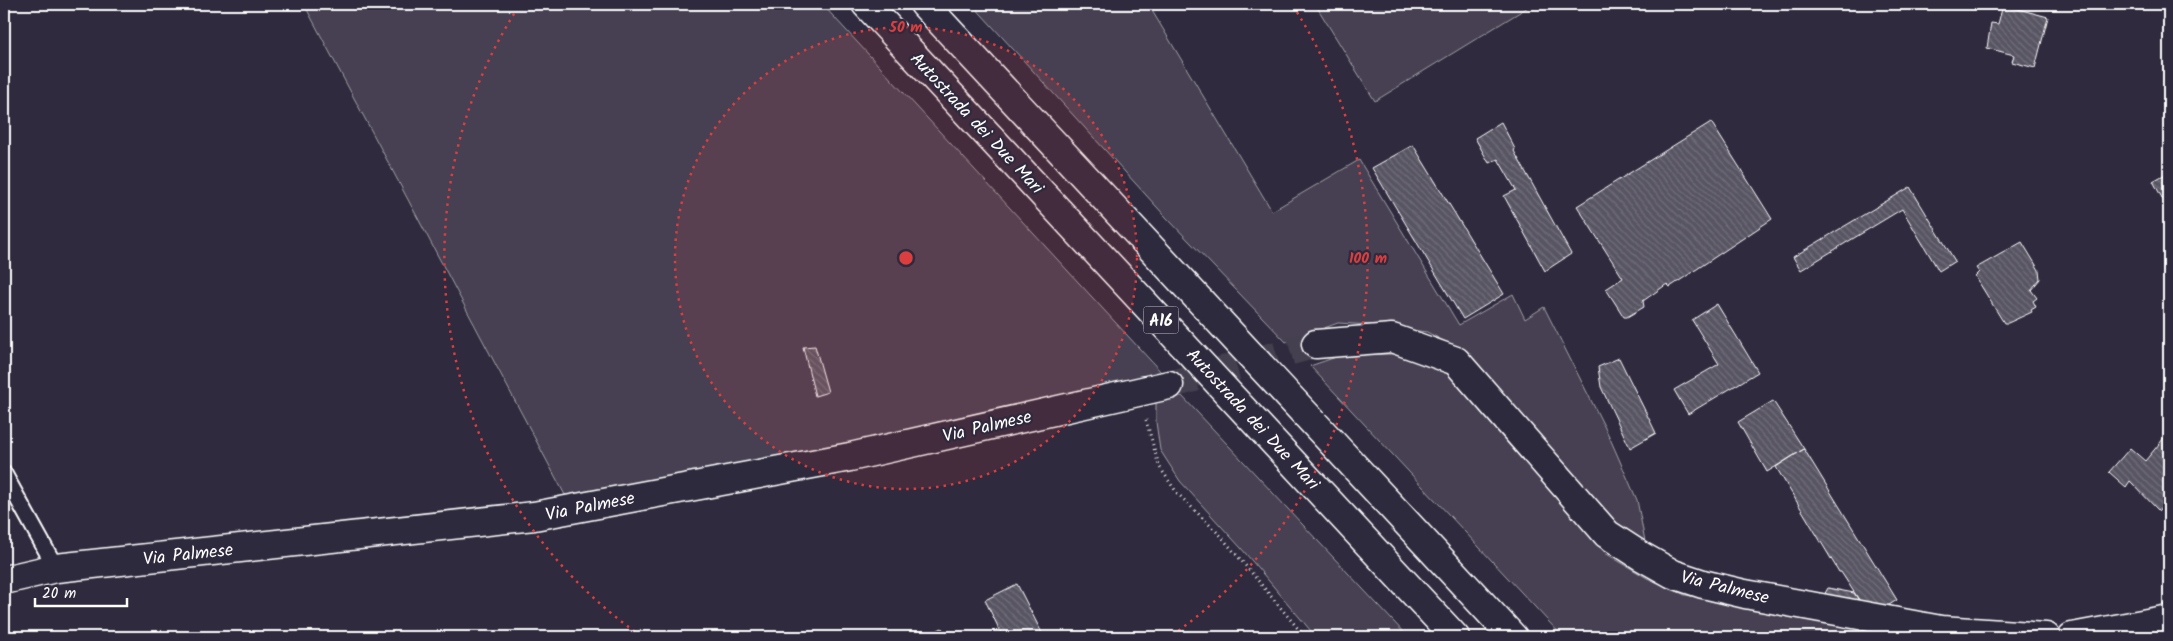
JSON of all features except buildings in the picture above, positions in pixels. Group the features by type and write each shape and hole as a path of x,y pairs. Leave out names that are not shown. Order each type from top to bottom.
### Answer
{"main road":[{"name":"Autostrada dei Due Mari","path":"866,4 1455,637"},
{"name":"A16","path":"924,4 1513,637"},
{"name":"Via Palmese","path":"1316,344 1392,338 1456,361 1608,534 1673,574 1702,584 1745,594 1941,630 2046,637"},
{"name":"Via Palmese","path":"4,580 56,568 534,516 850,457 1169,385"},
{"path":"2072,637 2169,619"}],"lane":[{"path":"860,4 970,116"},
{"path":"4,474 56,568"}],"path":[{"path":"1139,392 1159,466 1177,493 1220,535 1305,637"}],"shaded area":[{"path":"304,4 822,4 1162,373 790,458 716,472 565,495"},
{"path":"972,4 1148,4 1272,211 1359,160 1459,325 1513,294 1525,319 1544,307 1608,434 1637,500 1646,546 1613,526 1457,348 1427,332 1338,323 1286,342 1166,217"},
{"path":"1315,4 1533,4 1375,101"},
{"path":"1393,354 1428,363 1462,382 1605,553 1647,578 1685,595 1925,636 1563,637 1310,366 1342,355"},
{"path":"1182,396 1408,637 1316,637 1241,548 1180,481 1160,450 1156,422 1156,402"}],"tunnel":[{"path":"1169,385 1316,344"}]}
